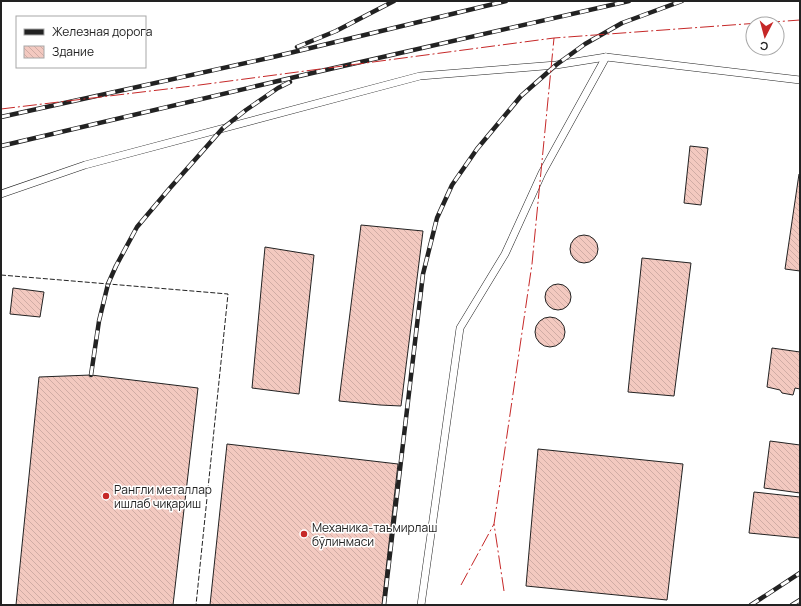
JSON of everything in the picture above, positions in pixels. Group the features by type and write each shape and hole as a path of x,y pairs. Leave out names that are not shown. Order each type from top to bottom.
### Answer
{"lane":[{"path":"1,194 85,165 420,76 556,65 606,57 800,80"},
{"path":"421,605 460,328 505,254 542,173 606,57"}],"building":[{"path":"690,146 708,148 701,205 684,203"},
{"path":"799,174 800,175 800,271 785,269"},
{"path":"361,225 423,231 401,406 339,401"},
{"path":"584,235 594,239 598,249 594,259 584,263 574,259 570,249 574,239"},
{"path":"265,247 314,255 299,394 252,388"},
{"path":"642,258 691,263 674,396 628,392"},
{"path":"558,284 567,288 571,297 567,306 558,310 549,306 545,297 549,288"},
{"path":"13,288 44,292 40,317 10,314"},
{"path":"550,317 561,321 565,332 561,343 550,347 539,343 535,332 539,321"},
{"path":"772,348 800,352 800,389 795,388 793,395 782,393 780,390 767,387"},
{"name":"Рангли металлар ишлаб чиқариш","path":"91,375 198,388 173,605 16,605 39,377"},
{"path":"770,441 800,445 800,493 764,488"},
{"name":"Механика-таъмирлаш бўлинмаси","path":"227,444 398,464 382,605 210,605"},
{"path":"538,449 683,464 667,600 526,586"},
{"path":"754,492 800,497 800,538 749,533"}],"railway":[{"path":"297,47 336,31 394,1"},
{"path":"1,117 273,57 506,1"},
{"path":"1,146 629,1"},
{"path":"384,605 423,274 437,218 452,185 477,149 521,96 556,65 585,44 622,23 682,1"},
{"path":"91,375 99,321 108,284 137,227 223,128 278,88 290,82"},
{"path":"751,605 800,573"},
{"path":"792,605 800,600"}],"fence":[{"path":"1,275 228,294 196,605"}],"power":[{"path":"1,109 192,86 554,38 800,20"},
{"path":"504,591 494,524 532,264 554,38"},
{"path":"461,585 494,524"}],"place":[{"name":"Рангли металлар ишлаб чиқариш","path":"106,496"},
{"name":"Механика-таъмирлаш бўлинмаси","path":"304,534"}]}
